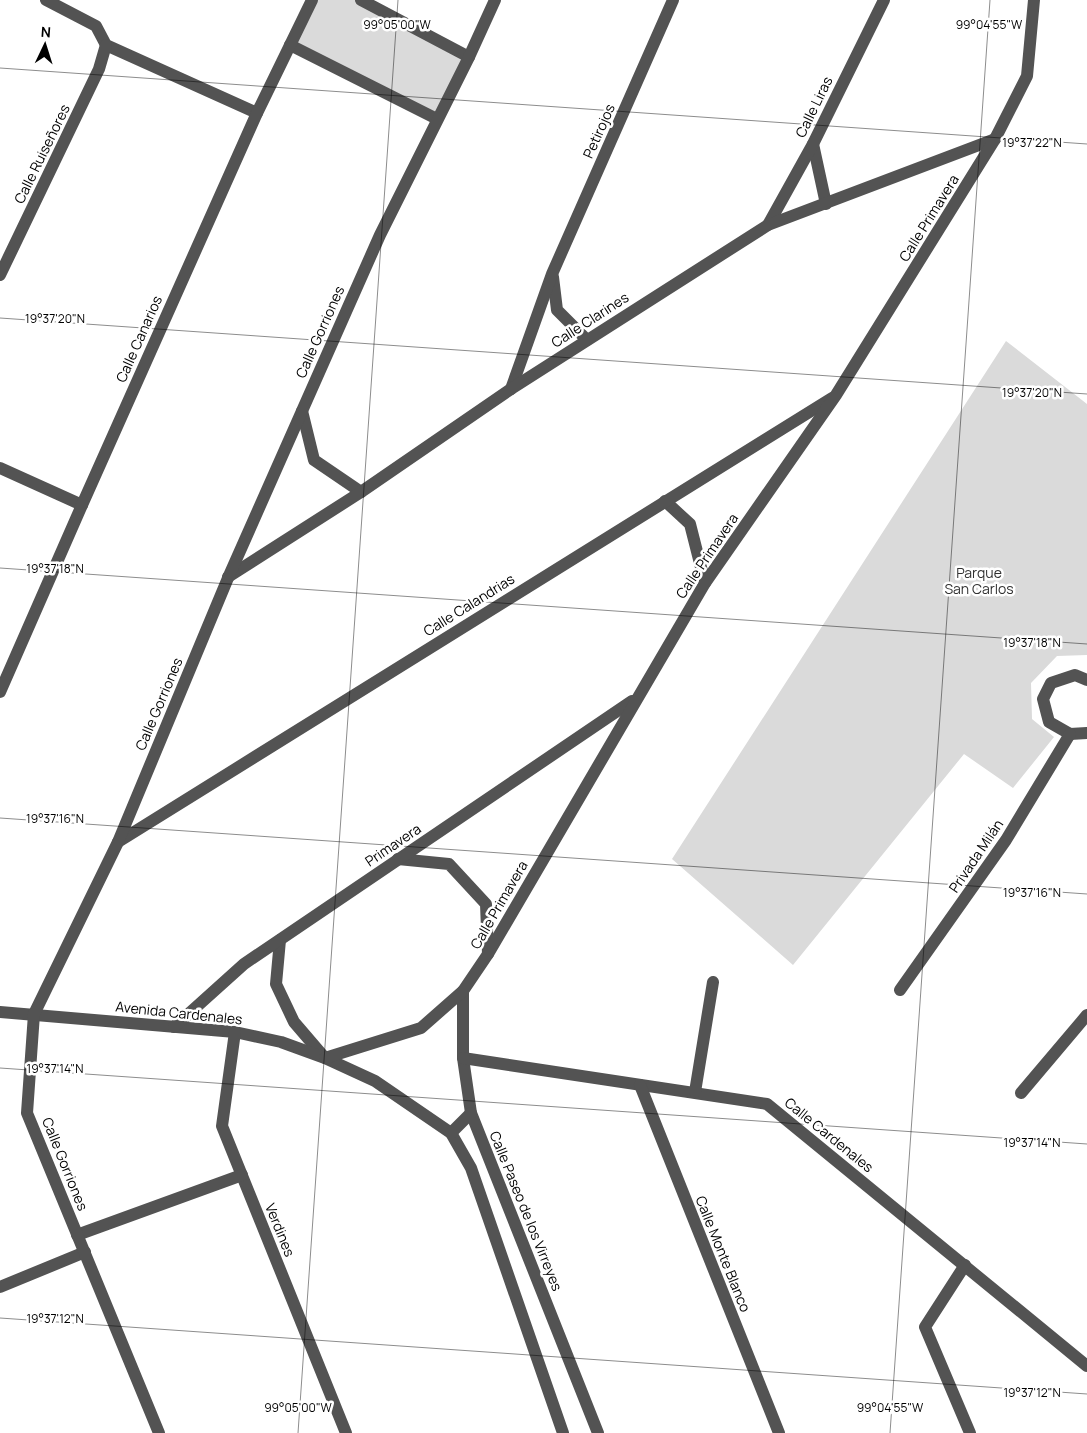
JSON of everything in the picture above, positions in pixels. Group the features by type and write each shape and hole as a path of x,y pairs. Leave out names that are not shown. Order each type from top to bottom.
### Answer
{"street":[{"path":"46,0 96,26 106,45 257,113"},
{"name":"Calle Canarios","path":"0,692 257,113 312,0"},
{"path":"361,0 469,56"},
{"name":"Calle Gorriones","path":"159,1433 27,1112 34,1014 118,842 228,578 380,235 495,0"},
{"name":"Petirojos","path":"511,389 552,274 673,0"},
{"name":"Calle Liras","path":"768,225 813,144 884,0"},
{"name":"Calle Primavera","path":"325,1058 422,1028 463,991 488,954 704,583 836,395 995,139 1027,76 1034,0"},
{"name":"Calle Ruiseñores","path":"0,275 99,69 106,45"},
{"path":"290,45 437,119"},
{"name":"Calle Clarines","path":"228,578 361,492 511,389 768,225 995,139"},
{"path":"813,144 826,204"},
{"path":"552,274 556,310 587,340"},
{"name":"Calle Calandrias","path":"118,842 836,395"},
{"path":"302,411 314,460 361,492"},
{"path":"0,468 82,504"},
{"path":"665,501 690,524 704,583"},
{"path":"1087,680 1075,675 1051,683 1043,700 1049,722 1070,734 1087,733"},
{"name":"Primavera","path":"174,1026 244,964 636,698"},
{"name":"Privada Milán","path":"900,990 1006,840 1070,734"},
{"path":"398,859 449,864 486,904 488,954"},
{"path":"280,940 276,984 294,1022 325,1058"},
{"path":"695,1092 713,982"},
{"name":"Calle Paseo de los Virreyes","path":"463,991 463,1058 471,1113 598,1433"},
{"name":"Avenida Cardenales","path":"0,1012 235,1032 281,1042 325,1058 375,1081 451,1133"},
{"path":"1021,1093 1087,1015"},
{"name":"Verdines","path":"235,1032 222,1126 346,1433"},
{"name":"Calle Cardenales","path":"463,1058 767,1104 1087,1366"},
{"name":"Calle Monte Blanco","path":"640,1085 779,1433"},
{"path":"471,1113 451,1133 470,1168 563,1433"},
{"path":"78,1235 242,1175"},
{"path":"0,1287 85,1252"},
{"path":"965,1265 925,1327 970,1433"}],"green space":[{"path":"312,0 361,0 469,57 437,119 290,45"},
{"name":"Parque San Carlos","path":"1006,341 1087,404 1087,655 1057,656 1031,683 1032,719 1054,737 1013,788 964,754 793,965 672,859"}]}
